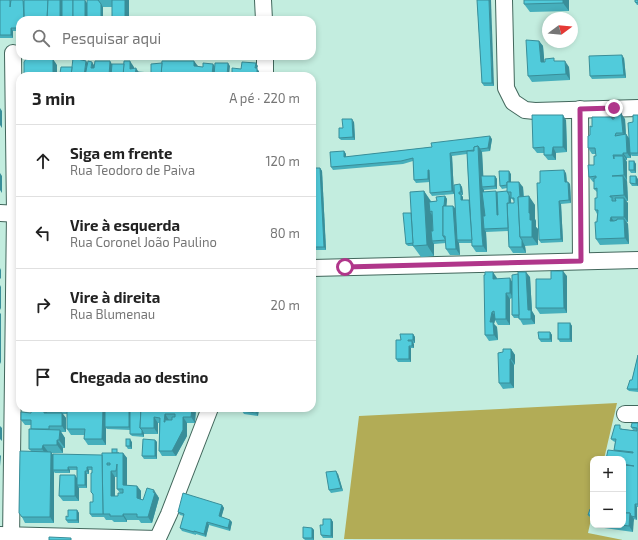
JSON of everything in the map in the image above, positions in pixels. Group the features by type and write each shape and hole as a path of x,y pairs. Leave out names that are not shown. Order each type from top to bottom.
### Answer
{"street":[{"path":"263,0 264,16"},
{"path":"504,0 506,88 513,102 525,110 535,111 638,108"},
{"path":"11,53 11,380 7,537 158,539 208,412"},
{"path":"265,60 265,72"},
{"path":"580,109 581,261"},
{"path":"316,268 638,260"}],"shaded area":[{"path":"617,403 605,456 590,456 590,524 588,533 623,540 344,539 359,416"}],"building":[{"path":"0,0 10,0 10,7 11,0 23,0 24,16 16,16 16,28 11,28 11,35 0,35"},
{"path":"24,0 48,0 47,16 24,16"},
{"path":"48,0 60,0 60,16 47,16"},
{"path":"62,0 73,0 73,16 62,16"},
{"path":"73,0 85,0 85,16 73,16"},
{"path":"87,0 98,0 101,4 101,16 87,16"},
{"path":"112,0 125,0 125,16 112,16"},
{"path":"477,0 489,0 492,83 482,83"},
{"path":"524,0 563,0 563,3 524,4"},
{"path":"526,40 539,41 541,62 545,62 545,59 554,58 554,61 565,61 566,74 528,76"},
{"path":"622,55 624,75 590,76 589,56"},
{"path":"25,60 53,60 53,72 24,72"},
{"path":"73,60 86,61 85,72 71,72"},
{"path":"88,61 92,62 91,68 94,68 95,61 110,61 109,72 86,72"},
{"path":"124,61 130,61 130,69 136,68 136,72 123,72"},
{"path":"162,61 194,61 194,66 203,67 203,63 213,64 212,72 161,72"},
{"path":"242,62 256,63 255,68 257,68 257,72 232,72 232,68 241,69"},
{"path":"162,63 161,72 151,72 151,64"},
{"path":"215,63 228,63 227,72 214,72"},
{"path":"112,64 124,64 123,72 111,72"},
{"path":"61,67 72,67 71,72 60,72"},
{"path":"614,113 621,113 623,133 616,133 615,136 626,134 627,153 623,153 623,155 613,155 614,159 614,156 623,156 624,175 612,176 623,176 624,195 610,197 612,197 612,201 616,201 615,198 624,198 624,217 611,217 610,221 624,219 625,238 596,239 595,222 597,222 598,210 595,210 597,188 594,189 594,178 596,178 596,176 589,177 588,165 594,165 594,156 596,156 595,148 588,148 588,136 590,135 590,126 592,127 592,117 612,117 612,119 614,119"},
{"path":"532,115 563,115 563,147 553,147 552,155 544,155 544,147 533,148"},
{"path":"633,115 638,115 638,153 630,153 628,123 633,122"},
{"path":"342,119 352,119 353,137 339,138 339,128 343,128"},
{"path":"490,136 488,148 480,149 478,146 474,147 474,150 450,153 452,191 430,193 429,170 428,179 414,180 413,158 401,161 331,167 330,152 344,151 344,157 432,147 431,143"},
{"path":"478,146 483,246 472,246 467,151 474,151 474,147"},
{"path":"629,161 634,161 634,170 629,170"},
{"path":"316,168 320,168 324,247 316,247"},
{"path":"564,170 565,182 568,182 569,200 559,201 561,239 539,240 537,183 540,183 540,171"},
{"path":"499,171 509,171 509,182 507,182 507,185 500,186"},
{"path":"481,176 495,176 495,186 482,187"},
{"path":"630,176 636,176 636,184 630,183"},
{"path":"507,182 519,182 520,197 518,197 522,247 509,247 507,203 514,203 514,198 511,198 511,192 507,192"},
{"path":"460,184 461,192 459,192 459,194 461,194 461,200 469,200 472,240 457,240 454,185"},
{"path":"424,191 427,245 413,246 410,192"},
{"path":"496,191 497,215 497,192 507,191 509,195 509,203 507,203 508,228 484,229 483,216 485,216 482,192"},
{"path":"445,196 443,206 443,236 446,240 432,241 432,211 430,212 429,202 437,201 436,197"},
{"path":"529,196 529,213 530,220 532,220 532,237 520,237 518,197"},
{"path":"443,206 453,206 456,249 446,249 445,236 443,236"},
{"path":"403,213 411,213 413,243 406,244"},
{"path":"551,271 563,271 564,308 536,308 536,279 551,279"},
{"path":"485,272 493,272 493,279 510,278 510,293 506,293 506,319 495,319 494,311 492,312 490,322 493,322 494,335 485,335"},
{"path":"518,272 526,272 528,310 531,310 531,319 519,319"},
{"path":"518,274 519,315 512,315 512,275"},
{"path":"558,323 570,323 570,339 558,339"},
{"path":"538,332 550,332 550,339 539,339"},
{"path":"400,334 413,334 413,340 408,340 412,341 412,346 409,346 409,359 396,359 396,340 401,340"},
{"path":"503,349 511,349 510,383 499,383 498,353 503,352"},
{"path":"638,355 638,389 627,389 630,380 632,380"},
{"path":"21,412 62,413 62,426 49,426 49,429 31,429 31,420 21,420"},
{"path":"67,412 103,412 102,439 84,439 85,429 67,429"},
{"path":"105,412 129,412 129,427 105,427"},
{"path":"130,412 141,412 140,428 142,430 142,434 130,434"},
{"path":"141,412 192,412 191,417 183,417 183,430 172,451 159,451 160,418 154,417 154,428 140,428","holes":["165,414 175,414 175,417 172,417 172,420 165,420 164,422"]},
{"path":"632,423 638,423 638,504 635,504 635,517 631,516 630,513 626,513 626,465 634,466 626,465 626,456 607,456 608,450 633,453 614,450 616,439 611,439 615,425 620,425 620,429 637,431 637,428 631,427"},
{"path":"29,429 60,430 57,445 43,445 42,449 29,449"},
{"path":"126,439 130,439 130,446 126,446"},
{"path":"143,439 155,440 155,456 142,456"},
{"path":"112,449 117,449 117,453 112,453"},
{"path":"20,451 51,452 50,517 22,517 19,513"},
{"path":"102,453 123,453 123,485 137,486 137,498 143,500 147,488 154,490 153,492 155,493 148,517 137,517 137,514 110,516 110,514 103,514","holes":["117,464 117,489 123,489 123,493 118,493 118,496 111,496 111,471 116,471"]},
{"path":"53,454 102,455 103,514 90,514 90,502 93,502 93,494 91,492 92,467 87,467 87,471 85,471 85,485 77,485 77,467 68,467 68,470 53,470"},
{"path":"336,471 341,488 329,490 326,472"},
{"path":"60,475 75,475 75,496 59,496"},
{"path":"183,493 222,505 219,516 230,520 228,528 207,522 204,534 180,528 184,514 178,512"},
{"path":"68,510 77,510 77,520 66,520 66,516 68,517"},
{"path":"626,513 630,513 629,526 626,526"},
{"path":"323,519 331,519 331,536 321,535 320,525 323,525"},
{"path":"303,527 312,528 312,538 303,538"},
{"path":"49,537 71,538 71,540 49,540"}],"route":[{"path":"345,267 581,261 580,109 614,108"}]}
